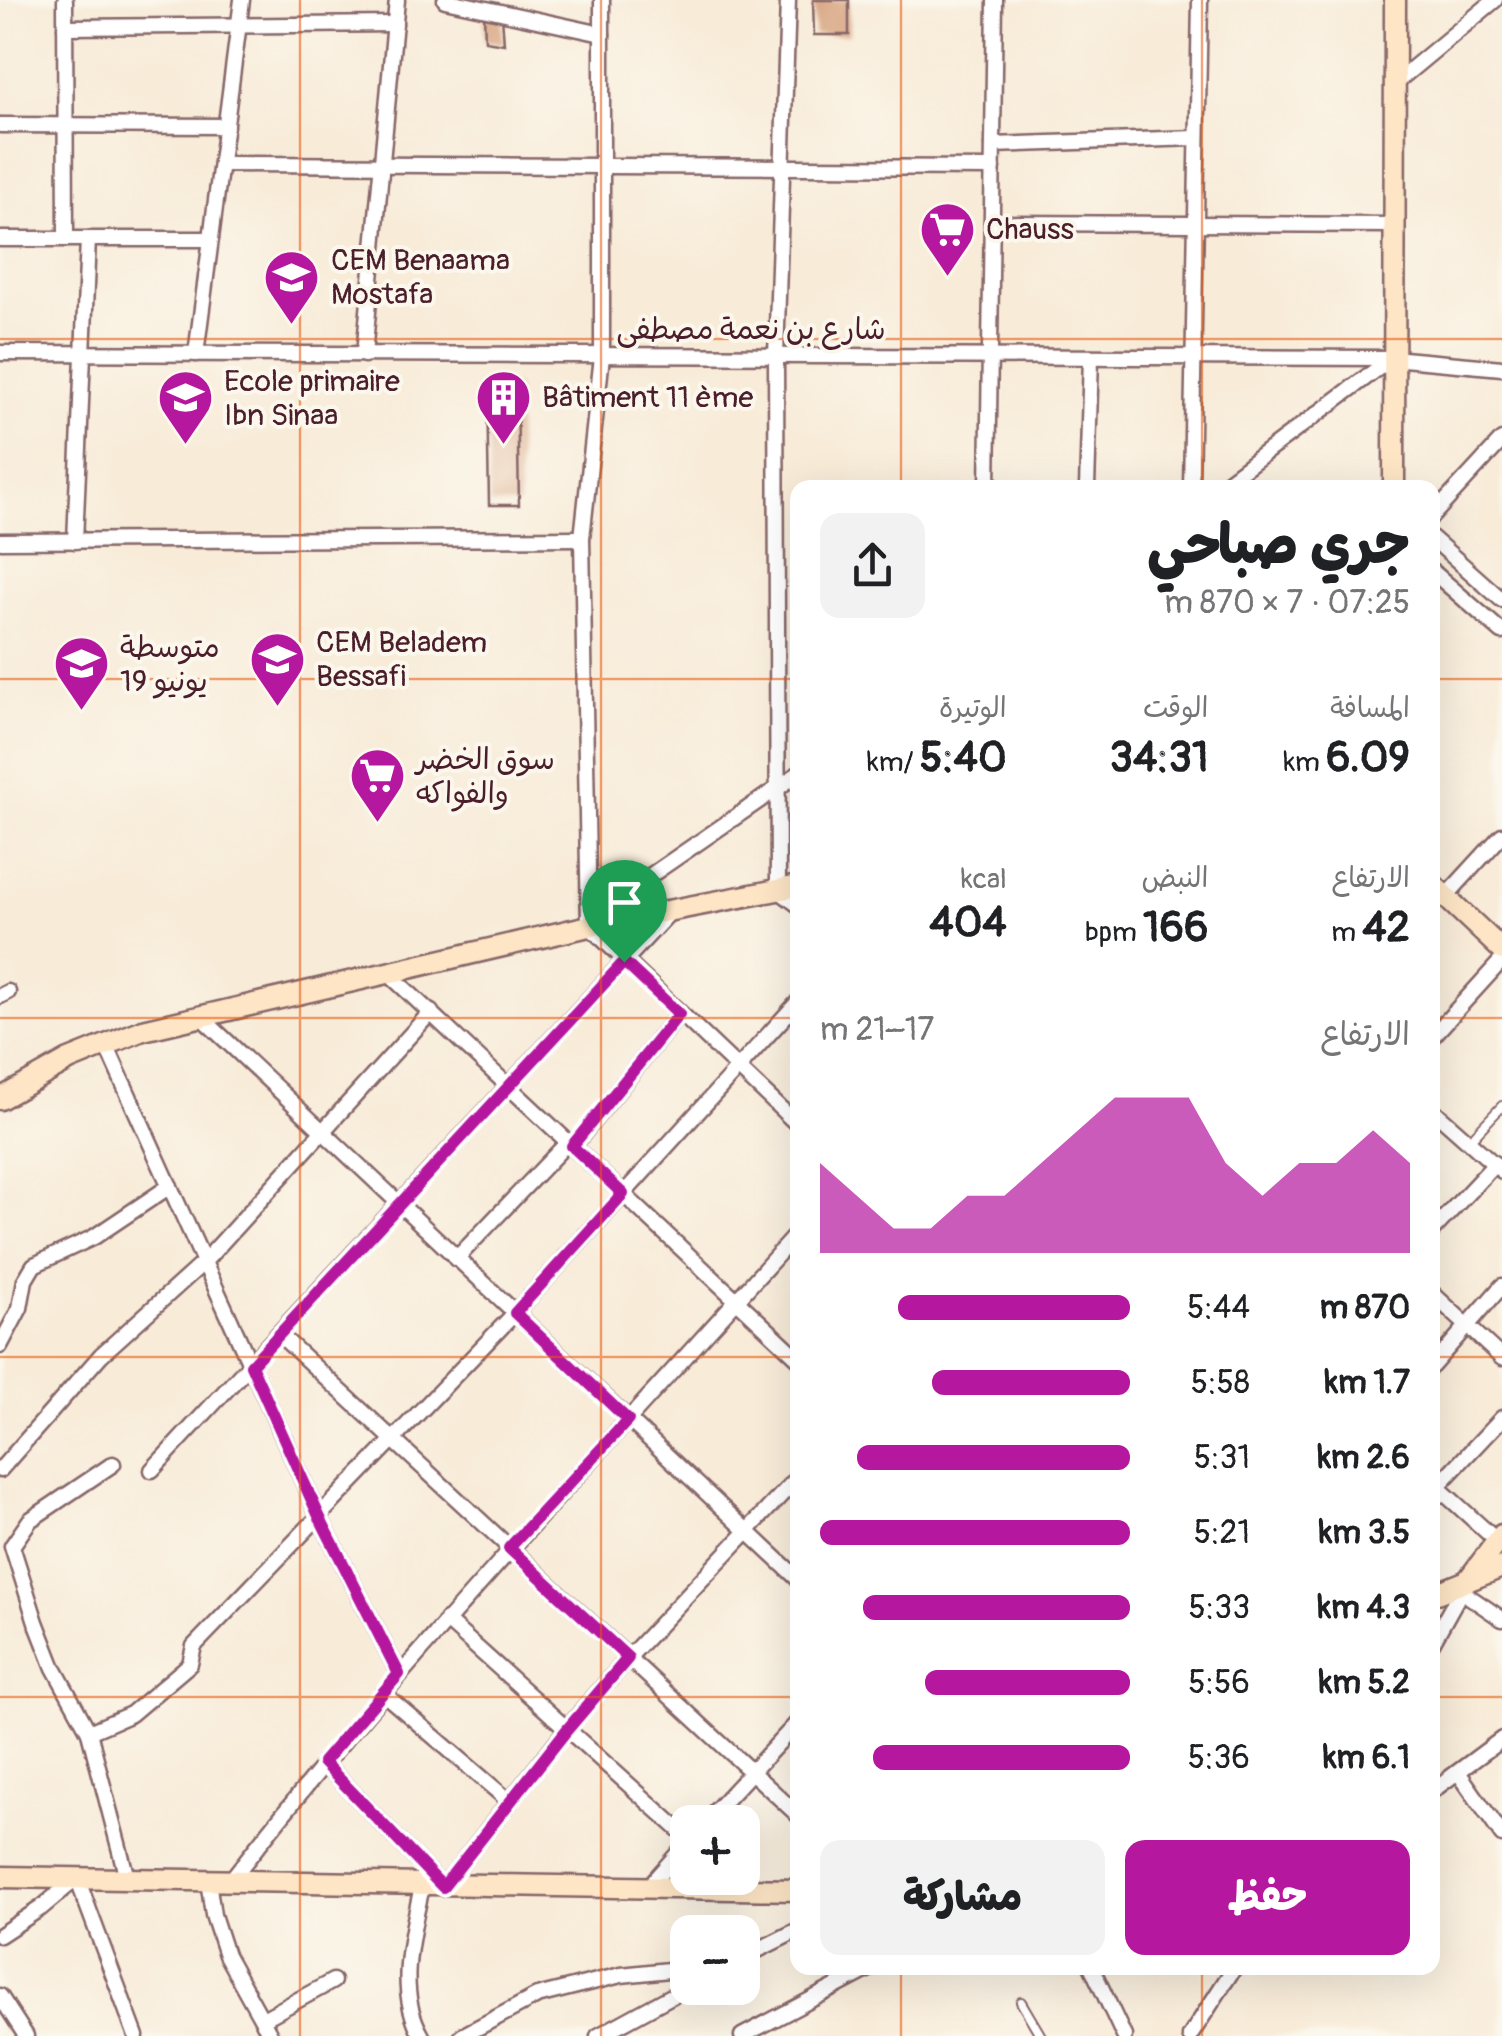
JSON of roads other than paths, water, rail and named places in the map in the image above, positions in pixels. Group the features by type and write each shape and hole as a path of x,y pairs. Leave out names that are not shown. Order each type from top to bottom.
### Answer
{"main road":[{"path":"1394,480 1396,0"},
{"path":"0,1099 68,1060 143,1030 589,926 788,888"},
{"path":"1440,891 1502,950"},
{"path":"1465,1585 1499,1538"},
{"path":"1440,1593 1502,1567"},
{"path":"0,1877 790,1890"}],"street":[{"path":"65,0 66,238"},
{"path":"196,354 242,0"},
{"path":"364,354 398,0"},
{"path":"445,0 602,34"},
{"path":"602,0 602,356 582,538 589,926 790,1118"},
{"path":"788,0 776,356 778,787 788,888"},
{"path":"988,480 995,0"},
{"path":"1190,480 1200,0"},
{"path":"1395,82 1495,0"},
{"path":"65,27 395,24"},
{"path":"0,125 226,126"},
{"path":"994,144 1196,138"},
{"path":"221,164 993,168"},
{"path":"992,223 1393,225"},
{"path":"0,238 211,239"},
{"path":"74,542 88,238"},
{"name":"شارع بن نعمة مصطفى","path":"0,353 1392,358 1502,368"},
{"path":"1087,480 1090,357"},
{"path":"1229,480 1392,358"},
{"path":"1440,507 1502,440"},
{"path":"0,541 582,538"},
{"path":"1440,545 1502,600"},
{"path":"1440,578 1502,632"},
{"path":"589,926 640,882 790,779"},
{"path":"1440,889 1502,835"},
{"path":"152,1470 670,912"},
{"path":"1440,1028 1502,960"},
{"path":"390,974 790,1351"},
{"path":"89,1732 131,1714 190,1664 194,1646 515,1313 790,1011"},
{"path":"0,1470 100,1355 204,1262 431,1012"},
{"path":"456,1258 570,1144 679,1014"},
{"path":"200,1016 790,1572"},
{"path":"106,1045 319,1516 399,1674"},
{"path":"1440,1116 1498,1167 1440,1223"},
{"path":"0,1346 20,1308 34,1265 94,1237 170,1186"},
{"path":"230,1881 323,1762 446,1620 790,1241"},
{"path":"1440,1358 1502,1286"},
{"path":"1440,1301 1502,1358"},
{"path":"280,1334 790,1808"},
{"path":"1440,1479 1502,1418"},
{"path":"113,1464 30,1520 6,1551 42,1638 89,1732 128,1878"},
{"path":"422,2036 414,2022 406,1987 411,1936 432,1886 510,1802 628,1658 790,1485"},
{"path":"1440,1488 1499,1538"},
{"path":"1440,1629 1465,1585 1502,1619"},
{"path":"446,1620 670,1824"},
{"path":"383,1693 510,1802"},
{"path":"721,1805 790,1731"},
{"path":"1440,1785 1502,1739"},
{"path":"323,1762 432,1886"},
{"path":"1458,1772 1502,1834"},
{"path":"648,1888 670,1862"},
{"path":"0,1935 77,1878 136,2036"},
{"path":"208,1880 213,1916 226,1955 272,2036"},
{"path":"760,1949 790,1934"},
{"path":"462,2036 538,1996 621,1975 670,1970"},
{"path":"742,2036 859,1975"},
{"path":"1095,1975 1124,2036"},
{"path":"1190,2036 1229,1975"},
{"path":"262,2019 333,1980"},
{"path":"0,1996 26,2036"},
{"path":"598,2036 670,1998"},
{"path":"1176,2036 1205,2012"}],"lane":[{"path":"1469,1142 1502,1106"},
{"path":"1021,2002 1041,2036"}],"place":[{"name":"Chauss","path":"947,278"},
{"name":"CEM Benaama Mostafa","path":"292,326"},
{"name":"Bâtiment 11 ème","path":"503,446"},
{"name":"Ecole primaire Ibn Sinaa","path":"185,447"},
{"name":"CEM Beladem Bessafi","path":"277,708"},
{"name":"متوسطة 19 يونيو","path":"81,713"},
{"name":"سوق الخضر والفواكه","path":"377,825"}]}
